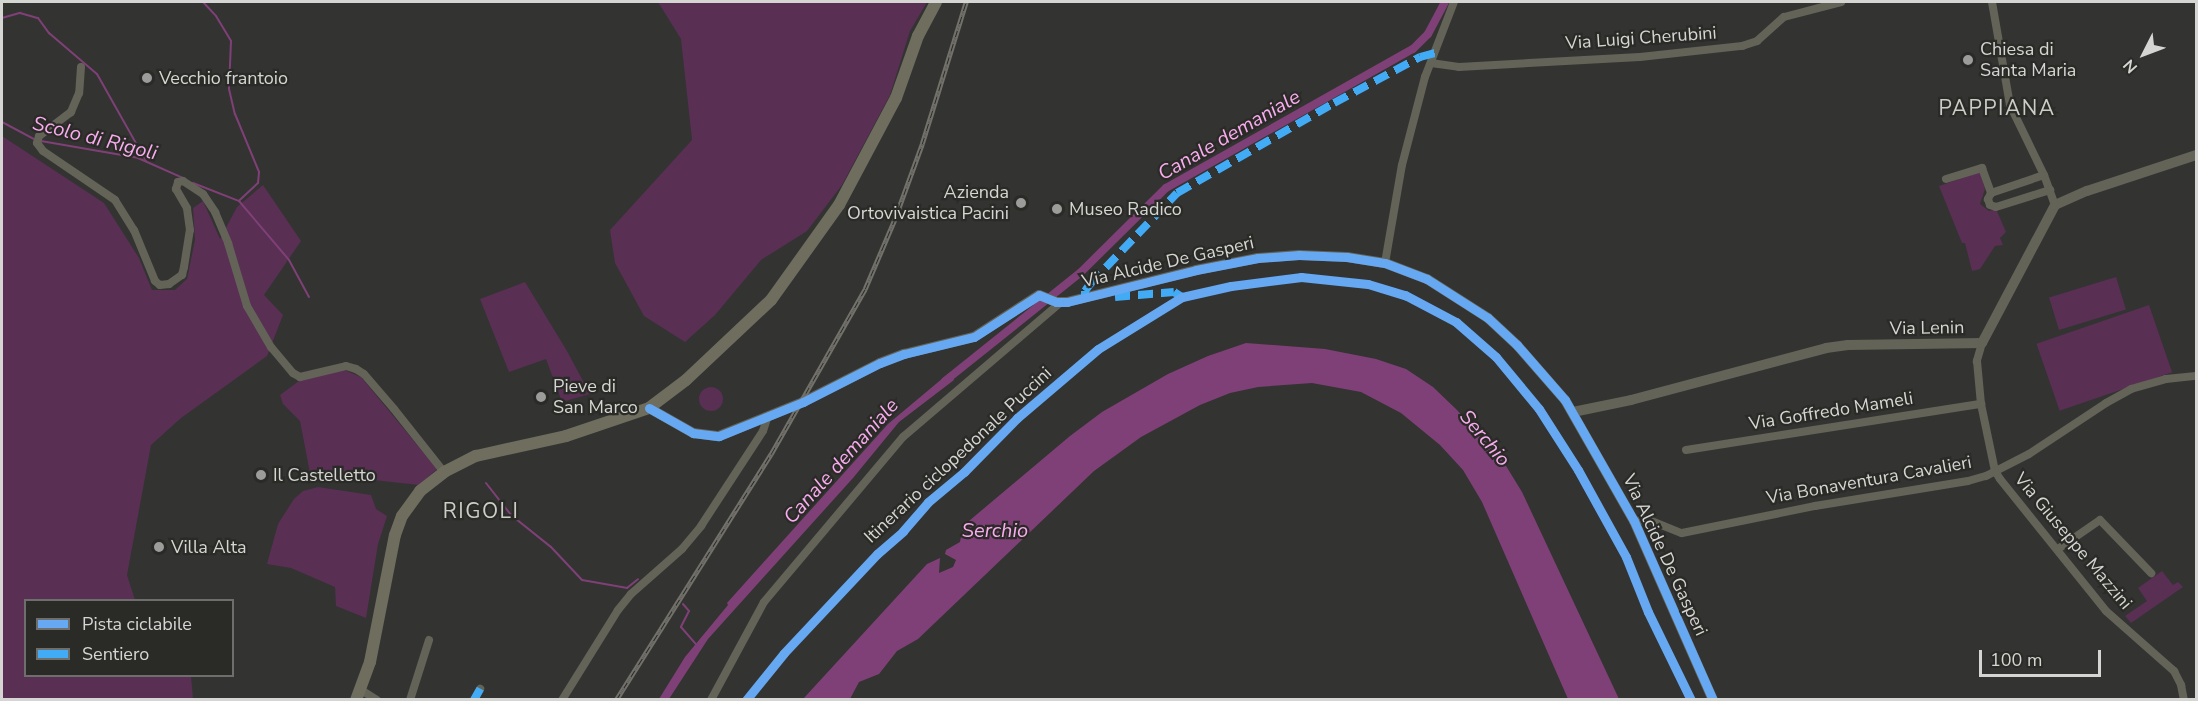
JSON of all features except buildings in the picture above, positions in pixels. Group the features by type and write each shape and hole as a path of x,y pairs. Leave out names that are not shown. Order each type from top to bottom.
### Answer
{"main road":[{"path":"358,695 370,662 399,523 420,491 444,472 476,456 566,436 649,408 686,380 771,300 786,282 846,193 896,98 918,36 936,2"}],"street":[{"path":"1385,263 1402,165 1425,76 1454,2"},
{"name":"Via Luigi Cherubini","path":"1431,63 1459,67 1640,57 1742,46 1757,41 1784,17 1841,2"},
{"path":"1992,2 2010,105 2044,175 2055,205 2087,191 2196,155"},
{"path":"81,67 79,93 71,112 39,136 37,143 43,151 115,200 134,230 155,281 160,285 169,284 182,275 190,230 187,208 176,189 178,182 183,182 203,194 215,212 228,243 247,306 271,347 293,373 300,377 346,366 364,374 444,472"},
{"path":"1946,179 1982,168 1991,193"},
{"path":"2044,175 1991,193 1988,199 1990,205 1996,207 2050,190"},
{"name":"Via Lenin","path":"1573,412 1826,348 1848,345 1982,343 2055,205"},
{"name":"Via Alcide De Gasperi","path":"1058,303 1196,270 1258,258 1299,255 1347,257 1385,263 1427,279 1488,318 1517,345 1573,412 1634,521 1713,699"},
{"path":"649,408 684,428 706,436 719,436 768,416 880,363 904,354 974,337 1031,299 1044,296 1058,303 922,418 896,445 764,603 711,699"},
{"name":"Via Giuseppe Mazzini","path":"1982,343 1977,361 1981,404 1995,471 2006,488 2106,610 2174,671 2181,685 2184,699"},
{"name":"Via Bonaventura Cavalieri","path":"1634,521 1648,520 1682,533 1815,506 1968,481 2029,454 2131,389 2166,380 2196,376"},
{"name":"Via Goffredo Mameli","path":"1686,450 1981,404"},
{"path":"562,699 618,610 631,594 682,549 701,526 763,431 768,416"},
{"path":"2058,549 2100,520 2151,573"},
{"path":"410,699 429,640"},
{"path":"474,699 480,689"},
{"path":"358,695 378,699"}],"shaded area":[{"path":"658,2 927,2 910,31 890,95 842,185 807,231 761,260 715,315 685,342 644,316 615,263 610,230 692,140 681,39"},
{"path":"2,136 104,203 139,258 152,290 175,290 187,279 195,240 193,208 203,201 220,239 237,207 263,185 301,241 264,295 283,315 267,356 181,418 151,445 127,575 135,599 24,599 24,677 191,677 193,699 2,699"},
{"path":"1980,172 1985,189 1980,204 1989,211 1996,209 2006,232 2000,238 2003,245 1995,246 1980,269 1972,271 1965,243 1962,243 1939,186"},
{"path":"2116,277 2126,310 2059,330 2049,297"},
{"path":"525,282 590,394 562,402 546,359 509,372 480,299"},
{"path":"2149,305 2172,372 2060,411 2036,344"},
{"path":"342,369 361,377 437,469 419,485 310,473 300,421 283,404 280,395 299,381"},
{"path":"711,387 720,390 723,399 720,408 711,411 702,408 699,399 702,390"},
{"path":"318,487 371,495 376,509 387,516 378,544 366,618 336,606 335,587 291,568 267,564 278,524 294,499 303,491"},
{"path":"2162,571 2173,585 2178,582 2183,587 2131,623 2125,616 2147,601 2138,588"}],"water":[{"name":"Serchio","path":"1246,343 1325,349 1376,359 1406,369 1433,387 1503,461 1522,492 1619,699 1568,699 1482,502 1463,470 1440,445 1401,413 1361,392 1312,383 1258,387 1230,393 1200,405 1141,437 1094,471 918,639 897,651 879,674 859,682 850,699 803,699 927,564 940,558 939,573 953,567 956,560 945,554 946,550 960,542 963,526 1070,436 1102,412 1168,374 1208,356"},
{"path":"949,373 954,380 899,422 853,478 708,639 669,699 659,699 685,657 728,605 727,603 888,424"}],"waterway":[{"path":"203,2 216,16 231,41 229,89 235,114 259,172 258,183 239,201"},
{"name":"Canale demaniale","path":"945,381 1080,273 1166,188 1413,49 1428,34 1445,2"},
{"path":"2,18 20,13 38,18 49,33 97,74 146,161"},
{"name":"Scolo di Rigoli","path":"2,122 36,140"},
{"name":"Scolo di Rigoli","path":"41,141 138,158 183,178"},
{"name":"Scolo di Rigoli","path":"193,183 239,201 289,260 309,297"},
{"name":"Scolo di Rigoli","path":"486,483 511,515 551,547 582,580 627,588 638,579"},
{"name":"Scolo di Rigoli","path":"683,604 689,611 681,627 696,644"}],"railway":[{"path":"616,700 771,454 865,289 894,221 922,144 966,2"}],"marked path":[{"path":"1088,297 1085,297 1085,291 1090,284 1177,193 1334,103 1420,57 1435,53"},
{"path":"1115,297 1174,292 1182,297"},
{"path":"474,700 480,689"}],"cycle path":[{"path":"649,408 693,433 719,436 803,402 880,363 904,354 974,337 1039,295 1056,302 1067,302 1196,270 1258,258 1299,255 1347,257 1385,263 1427,279 1488,318 1517,345 1565,400 1634,521 1713,700"},
{"name":"Itinerario ciclopedonale Puccini","path":"746,700 784,653 877,554 903,531 928,502 964,472 1017,418 1098,349 1182,297 1231,286 1301,277 1368,284 1405,295 1456,322 1496,357 1539,409 1578,470 1626,557 1648,612 1691,700"}],"place":[{"name":"Chiesa di Santa Maria","path":"1968,60"},
{"name":"Vecchio frantoio","path":"147,78"},
{"name":"Azienda Ortovivaistica Pacini","path":"1021,203"},
{"name":"Museo Radico","path":"1057,209"},
{"name":"Pieve di San Marco","path":"541,397"},
{"name":"Il Castelletto","path":"261,475"},
{"name":"Villa Alta","path":"159,547"}],"district":[{"name":"PAPPIANA","path":"1997,108"},
{"name":"RIGOLI","path":"481,511"}]}
